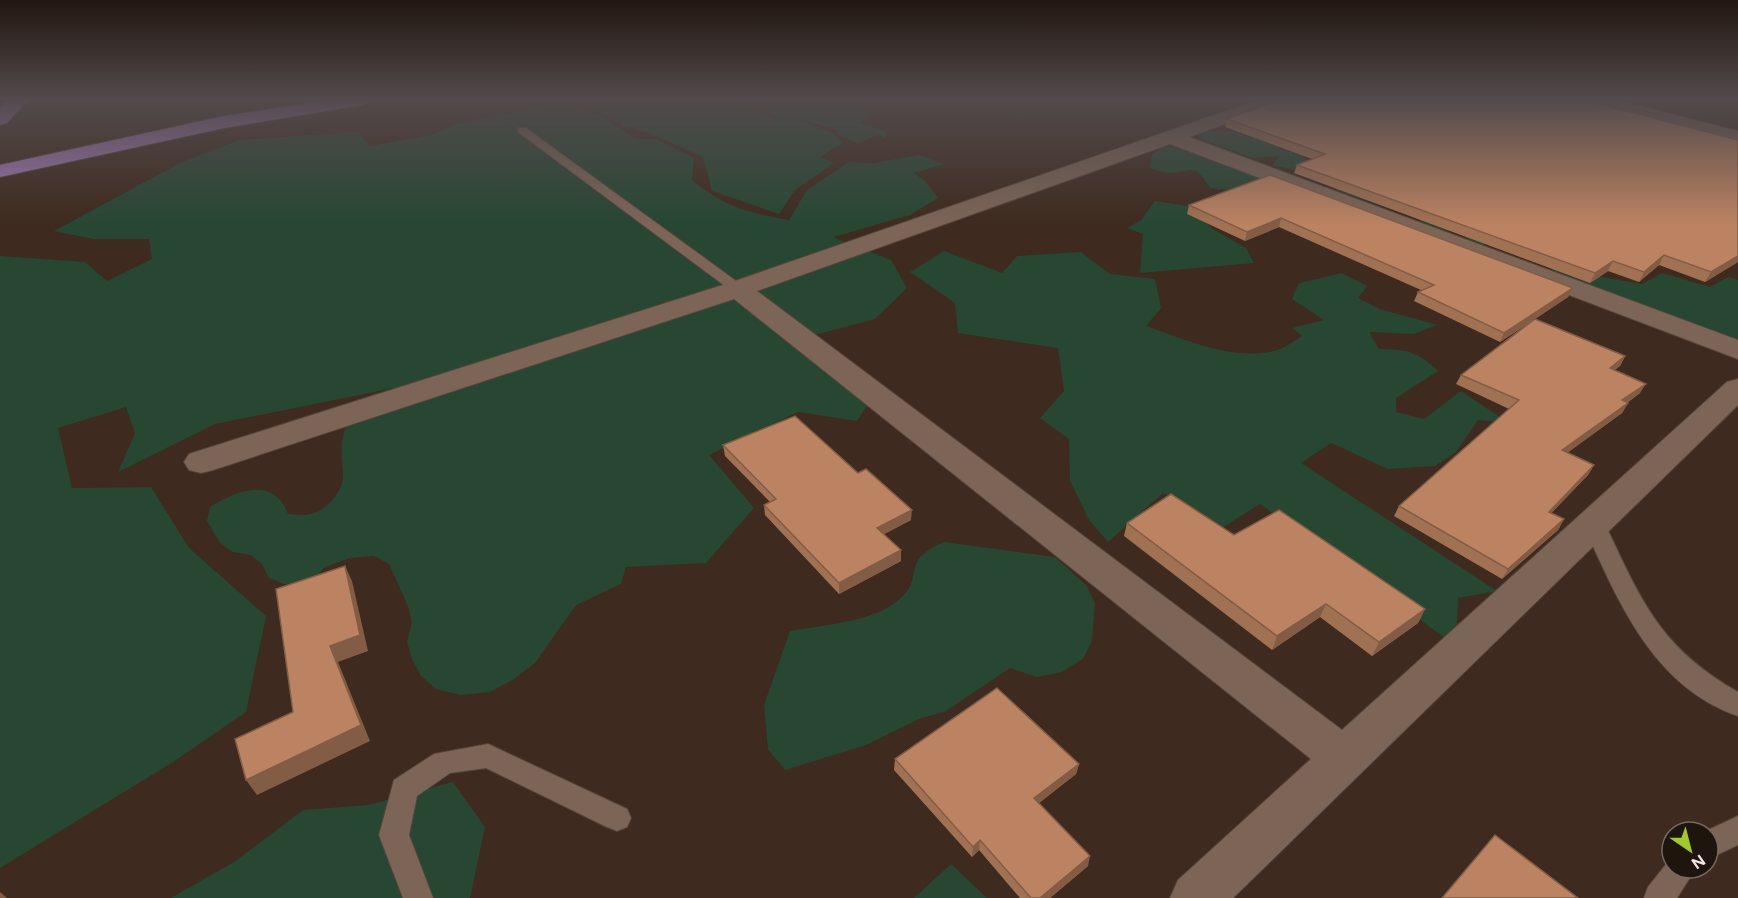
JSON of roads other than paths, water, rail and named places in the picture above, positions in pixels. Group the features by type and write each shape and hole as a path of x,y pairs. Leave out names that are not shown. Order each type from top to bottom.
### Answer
{"highway":[{"path":"0,171 133,142"}],"street":[{"path":"201,462 738,289 1157,142"},
{"path":"1184,142 1738,350"},
{"path":"738,289 1344,758"},
{"path":"1196,898 1738,388"}],"lane":[{"path":"538,142 738,289"},
{"path":"1593,522 1635,609 1667,654 1708,688 1738,705"},
{"path":"418,898 394,835 404,789 444,762 488,756 618,818"},
{"path":"1720,839 1738,830"},
{"path":"1659,898 1672,880"}]}
